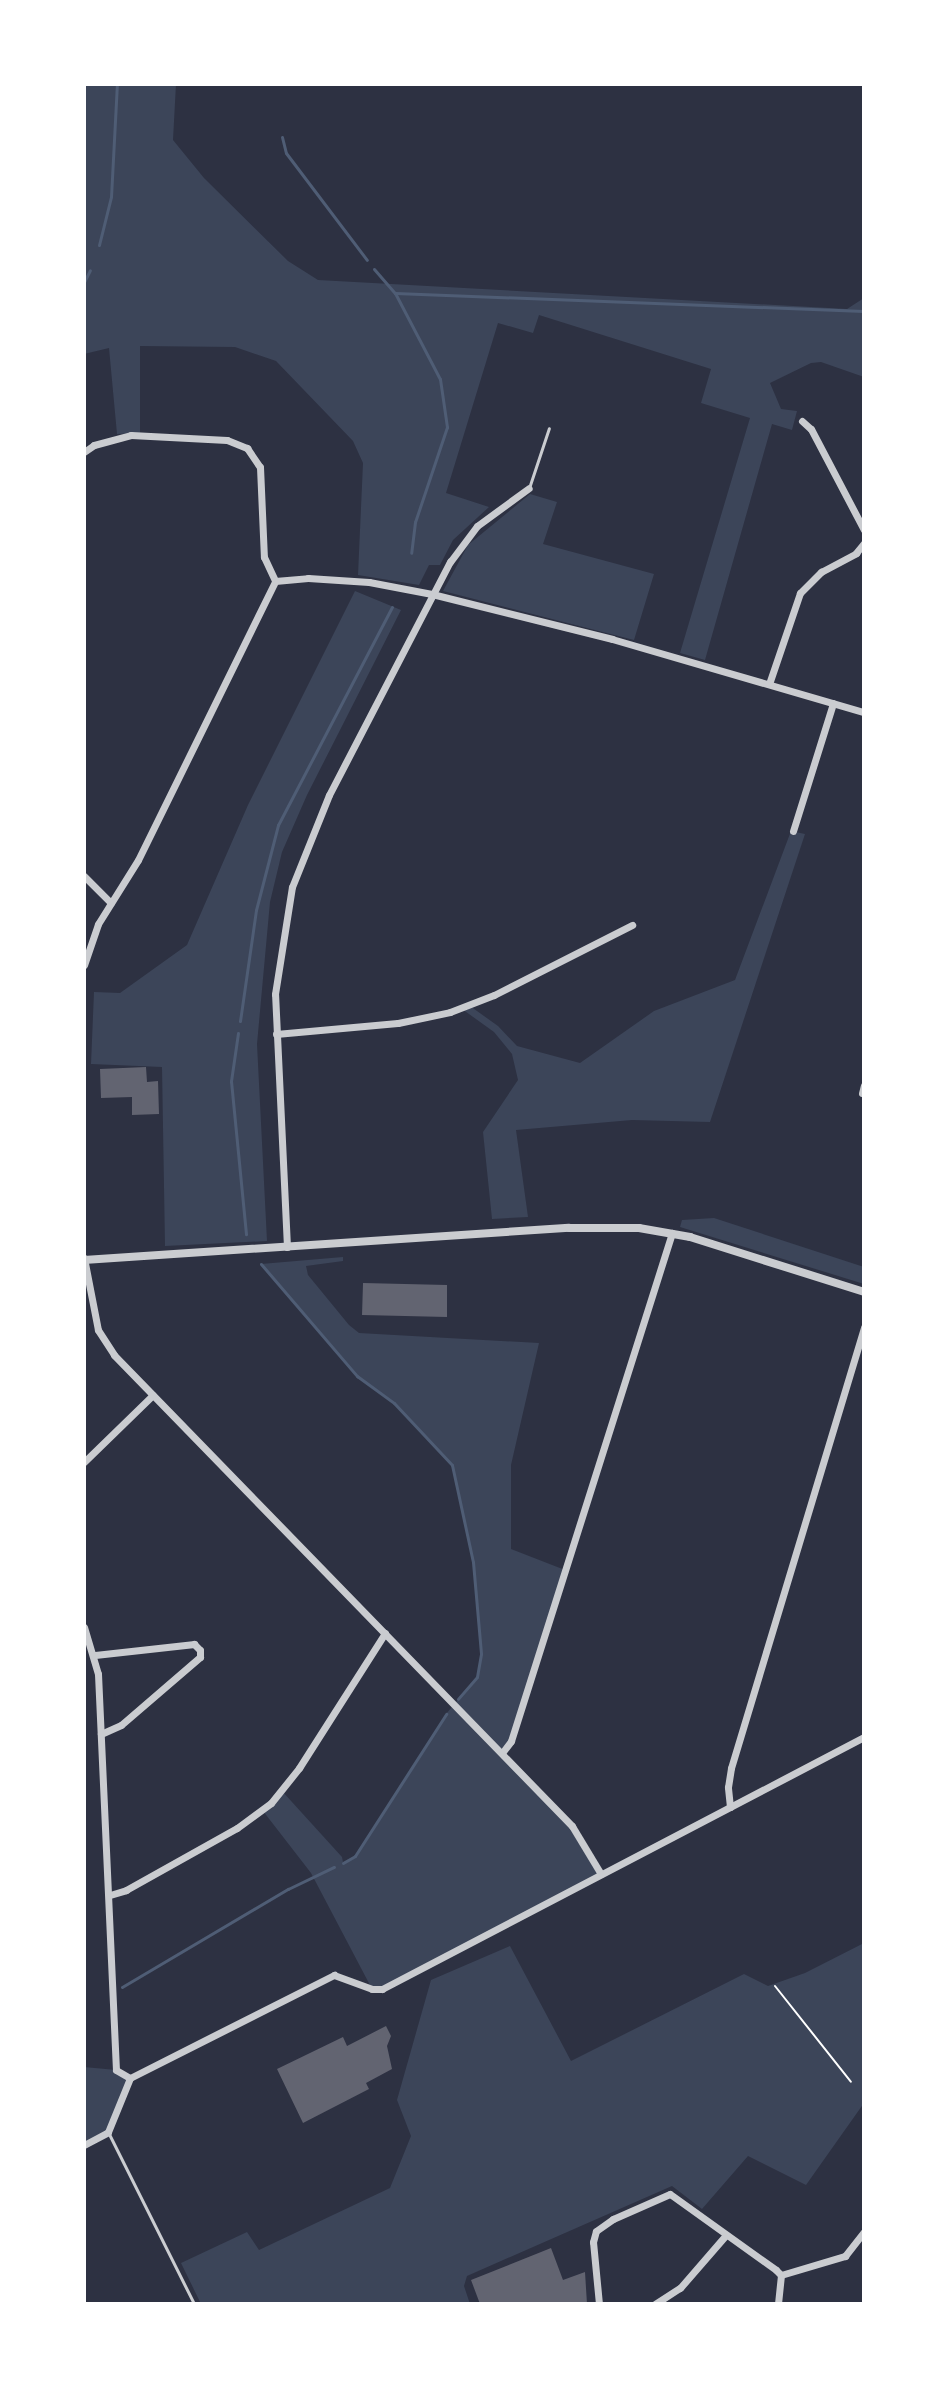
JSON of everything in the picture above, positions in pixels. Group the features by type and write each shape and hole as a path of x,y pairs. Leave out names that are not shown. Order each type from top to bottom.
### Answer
{"street":[{"path":"802,421 811,429 864,530"},
{"path":"84,452 94,445 131,435 227,440 247,448 260,467 264,557 275,581"},
{"path":"287,1247 276,1034 281,942 292,887 329,795 450,562 477,526 529,488"},
{"path":"769,684 800,593 821,572 856,553 864,543"},
{"path":"275,581 308,578 369,582 432,594 612,639 864,712"},
{"path":"84,965 98,924 167,803 275,581"},
{"path":"793,831 833,703"},
{"path":"84,876 111,903"},
{"path":"276,1034 398,1023 450,1012 494,995 632,925"},
{"path":"601,1874 572,1826 104,1342 84,1259 569,1228 639,1228 672,1233 864,1292"},
{"path":"502,1753 511,1741 672,1233"},
{"path":"730,1807 728,1787 731,1768 864,1327"},
{"path":"84,1462 153,1395"},
{"path":"84,1627 95,1655 101,1734 116,2070 130,2078"},
{"path":"110,1895 126,1890 237,1828 271,1803 299,1768 385,1633"},
{"path":"95,1655 194,1644 200,1650 200,1657 121,1725 101,1734"},
{"path":"84,2145 108,2132 130,2078 334,1975 372,1989 382,1989 864,1737"},
{"path":"599,2304 594,2236 613,2219 670,2194 781,2275"},
{"path":"781,2275 845,2256 864,2232"},
{"path":"655,2304 680,2288 725,2236"},
{"path":"778,2304 781,2275"}],"lane":[{"path":"529,488 549,428"},
{"path":"108,2132 194,2304"}],"path":[{"path":"775,1986 851,2082"}],"shaded area":[{"path":"84,84 176,84 173,140 204,178 288,261 318,280 847,309 864,298 864,377 821,362 811,363 770,383 781,409 797,411 792,430 772,424 705,660 680,653 750,418 701,403 711,369 539,315 533,333 498,323 446,493 489,507 453,540 440,565 429,565 419,585 358,575 363,463 353,441 276,361 235,347 140,346 140,433 117,434 109,348 84,354"},
{"path":"530,494 557,502 543,544 654,574 634,640 443,591 468,545"},
{"path":"355,591 401,610 307,795 282,852 270,902 257,1044 267,1241 165,1246 162,1067 91,1064 94,992 120,993 187,945 248,805"},
{"path":"791,831 805,834 710,1122 632,1120 516,1130 528,1217 492,1219 483,1132 518,1080 512,1054 494,1032 462,1009 470,1006 498,1026 517,1046 580,1063 654,1011 735,980"},
{"path":"714,1218 864,1267 864,1284 680,1227 682,1220"},
{"path":"343,1257 343,1261 306,1266 308,1275 359,1333 539,1343 511,1465 511,1549 565,1570 511,1740 502,1753 572,1826 601,1874 382,1989 372,1989 311,1873 263,1811 282,1791 342,1857 343,1862 355,1856 446,1714 477,1677 481,1654 473,1562 452,1465 394,1403 357,1376 261,1264"},
{"path":"864,1943 864,2103 806,2185 748,2156 702,2209 672,2186 467,2276 464,2286 470,2304 201,2304 181,2263 247,2232 259,2250 390,2188 411,2136 397,2100 431,1980 510,1946 571,2061 744,1974 768,1986 805,1973"},
{"path":"84,2067 116,2070 130,2078 108,2132 84,2145"}],"building":[{"path":"146,1067 147,1082 158,1081 159,1114 132,1115 132,1097 101,1098 100,1069"},
{"path":"363,1283 447,1285 447,1317 362,1315"},
{"path":"386,2026 391,2036 387,2046 392,2069 366,2083 369,2089 303,2123 277,2069 343,2037 347,2046"},
{"path":"551,2248 563,2280 585,2272 587,2304 480,2304 471,2280"}],"waterway":[{"path":"99,245 111,197 117,84"},
{"path":"282,137 286,153 367,260"},
{"path":"374,269 395,293 440,379 447,427 415,522 411,553"},
{"path":"84,282 90,270"},
{"path":"395,293 864,311"},
{"path":"240,1021 256,910 278,825 392,607"},
{"path":"238,1033 231,1081 246,1234"},
{"path":"261,1264 357,1376 394,1403 452,1465 473,1562 481,1654 477,1677 458,1699"},
{"path":"343,1863 355,1856 446,1714"},
{"path":"122,1987 288,1889 334,1867"}]}
